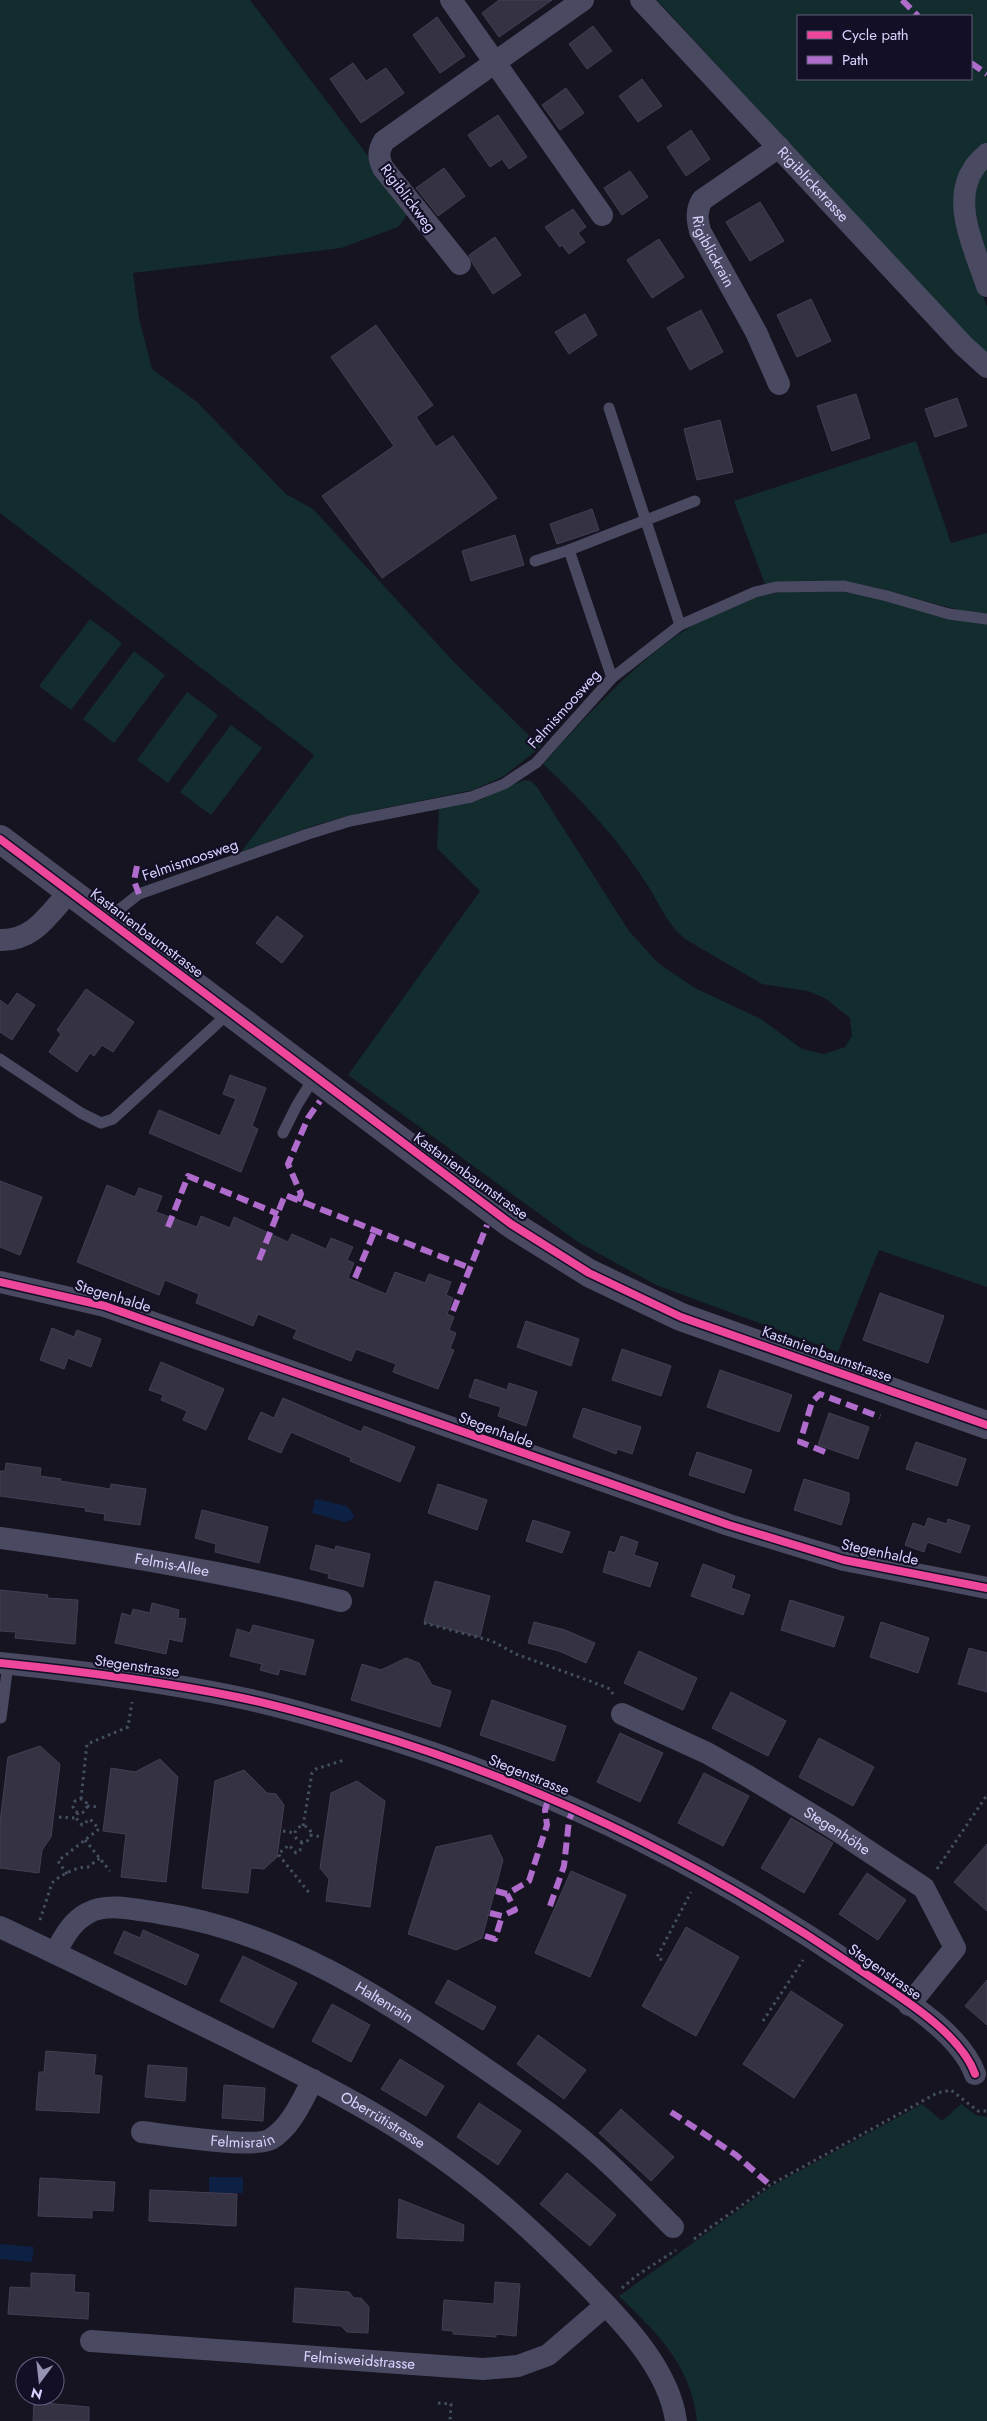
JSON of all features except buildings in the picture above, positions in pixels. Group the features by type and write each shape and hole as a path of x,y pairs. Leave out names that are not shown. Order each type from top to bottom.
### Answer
{"street":[{"path":"451,0 602,214"},
{"name":"Rigiblickweg","path":"460,264 383,168 379,159 379,149 384,141 583,0"},
{"name":"Rigiblickstrasse","path":"641,0 964,345 987,367"},
{"name":"Rigiblickrain","path":"779,147 702,200 698,209 697,219 700,231 756,332 779,384"},
{"path":"987,154 973,168 966,190 964,215 987,286"},
{"name":"Kastanienbaumstrasse","path":"0,838 511,1224 589,1273 681,1317 987,1426"},
{"path":"0,940 23,938 34,930 70,891"},
{"name":"Stegenhalde","path":"0,1282 105,1306 729,1525 844,1560 987,1588"},
{"name":"Felmis-Allee","path":"0,1538 92,1551 226,1574 341,1601"},
{"name":"Stegenstrasse","path":"4,1664 100,1674 238,1697 394,1740 502,1777 608,1824 714,1879 800,1930 909,2004 950,2036 969,2059 974,2074"},
{"name":"Stegenhöhe","path":"622,1714 707,1753 746,1775 832,1827 924,1888 955,1948 909,2004"},
{"name":"Haltenrain","path":"55,1953 69,1928 86,1913 104,1908 194,1918 253,1937 352,1982 419,2022 532,2099 603,2158 680,2240"},
{"name":"Oberrütistrasse","path":"0,1927 313,2080 396,2128 466,2175 526,2225 606,2305 645,2349 674,2407 676,2421"},
{"name":"Felmisrain","path":"142,2132 240,2142 270,2140 287,2125 313,2080"},
{"name":"Felmisweidstrasse","path":"91,2341 483,2369 518,2366 548,2355 606,2305"}],"lane":[{"path":"609,408 680,624"},
{"path":"535,561 569,550 695,501"},
{"path":"569,550 612,678"},
{"name":"Felmismoosweg","path":"107,919 139,894 308,834 350,821 472,797 504,784 536,763 612,678 680,624 727,602 755,592 776,587 844,586 888,596 949,614 987,619"},
{"path":"0,1059 81,1113 101,1123 113,1119 230,1012"},
{"path":"283,1133 315,1076"},
{"path":"1,1718 4,1664"}],"path":[{"path":"424,1623 492,1641 532,1661 595,1682 610,1690 617,1710 622,1714"},
{"path":"100,1807 87,1806 81,1799 87,1744 128,1727 132,1699"},
{"path":"303,1826 312,1773 316,1769 344,1760"},
{"path":"924,1888 987,1795"},
{"path":"78,1813 73,1807 77,1800 81,1799"},
{"path":"78,1813 85,1812 87,1806"},
{"path":"76,1818 78,1813"},
{"path":"59,1816 76,1818 82,1825 90,1819 99,1828 58,1861 67,1874"},
{"path":"295,1833 299,1827 303,1826"},
{"path":"303,1826 307,1828 310,1835"},
{"path":"282,1831 295,1833"},
{"path":"295,1833 295,1837 302,1842"},
{"path":"310,1835 323,1837"},
{"path":"310,1835 306,1841 302,1842 300,1850 296,1853 289,1845 278,1854 311,1895"},
{"path":"85,1840 110,1872"},
{"path":"39,1923 52,1883 82,1867 88,1867 100,1858"},
{"path":"662,1960 657,1957 692,1891"},
{"path":"763,2021 804,1958"},
{"path":"606,2305 615,2294 680,2240 770,2185 937,2093 951,2090 978,2112 987,2111"},
{"path":"438,2403 451,2404 450,2421"}],"green space":[{"path":"0,0 250,0 409,210 398,227 341,248 133,273 139,318 152,369 197,402 286,494 313,509 454,662 541,747 504,776 473,790 356,814 318,824 241,852 314,755 0,513"},
{"path":"657,0 987,0 987,144 960,233 987,307 987,358"},
{"path":"987,163 987,265 972,195"},
{"path":"916,441 951,543 987,533 987,614 963,611 896,593 766,587 734,501"},
{"path":"792,591 839,591 987,623 987,1287 879,1250 838,1352 656,1285 578,1242 348,1075 480,891 437,848 439,808 479,800 524,780 531,781 537,787 629,931 658,963 695,988 761,1019 802,1049 824,1054 845,1047 852,1036 850,1018 826,999 808,991 762,984 685,939 669,921 637,869 613,837 572,792 543,764 593,709 621,682 682,632 715,613 749,599"},
{"path":"90,619 122,643 71,710 39,686"},
{"path":"134,651 165,675 114,743 83,719"},
{"path":"187,692 218,715 168,783 137,760"},
{"path":"231,725 262,748 211,815 180,792"},
{"path":"922,2104 942,2121 961,2104 976,2115 987,2117 987,2421 697,2421 688,2383 680,2367 659,2337 619,2296 772,2186"}],"water":[{"path":"315,1499 347,1506 354,1515 352,1520 345,1522 312,1513"},
{"path":"209,2177 243,2177 243,2193 209,2193"},
{"path":"0,2244 34,2247 32,2262 0,2259"}],"marked path":[{"path":"902,0 917,15"},
{"path":"972,64 987,74"},
{"path":"137,866 134,881 139,894"},
{"path":"298,1201 301,1194 288,1164 308,1118 320,1101"},
{"path":"168,1227 188,1176 278,1214"},
{"path":"259,1260 285,1195 470,1268"},
{"path":"453,1311 487,1225"},
{"path":"355,1278 375,1230"},
{"path":"825,1452 800,1442 812,1402 820,1394 880,1417"},
{"path":"496,1891 507,1894 529,1881 547,1825 545,1810 549,1797"},
{"path":"550,1906 564,1866 569,1820 574,1808"},
{"path":"490,1913 502,1916 515,1910 507,1894"},
{"path":"485,1936 495,1939 502,1916"},
{"path":"671,2112 736,2155 770,2185"}],"cycle path":[{"path":"0,839 511,1224 589,1273 681,1317 987,1425"},
{"path":"0,1282 105,1306 729,1525 844,1560 987,1588"},
{"path":"0,1663 149,1681 267,1704 423,1750 488,1773 551,1799 614,1827 675,1858 793,1926 922,2012 967,2057 975,2074"}]}
